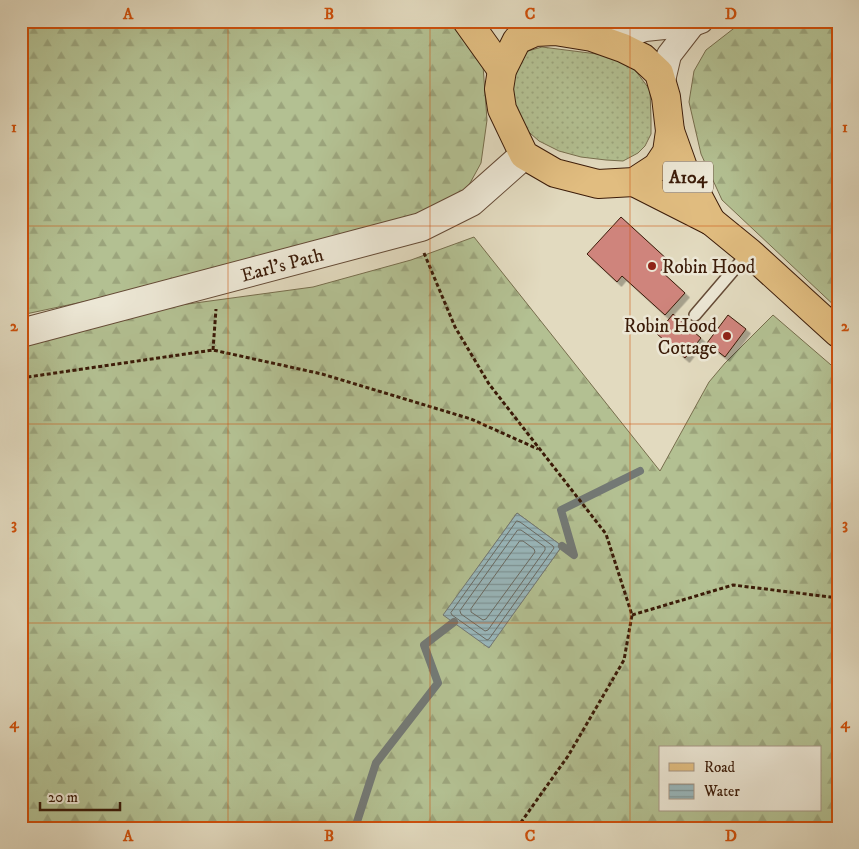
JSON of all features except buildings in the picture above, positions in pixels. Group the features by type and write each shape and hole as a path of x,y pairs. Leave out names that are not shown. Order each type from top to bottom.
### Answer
{"main road":[{"path":"467,21 502,70"},
{"name":"A104","path":"711,220 684,170 670,131 666,98 659,74 643,58 608,42 536,26 535,32 517,40 502,70 499,89 502,109 524,155 555,173 598,184 634,182 711,220 838,333"},
{"name":"A104","path":"634,182 657,167 667,152 670,131"}],"street":[{"path":"608,42 645,29 697,23"},
{"path":"662,85 669,55 697,23"},
{"name":"Earl's Path","path":"21,334 414,229 471,202 524,155"}],"lane":[{"path":"695,315 749,252"}],"path":[{"path":"414,229 455,327 489,384 606,534 632,615 624,660 568,756 516,828"},
{"path":"213,350 219,281"},
{"path":"21,378 213,350 322,374 472,420 540,450"},
{"path":"632,615 733,585 838,598"}],"green space":[{"path":"21,21 456,21 483,66 487,120 481,163 463,196 314,253 21,315"},
{"path":"575,21 640,21 589,25"},
{"path":"838,21 838,309 722,200 701,154 689,102 694,71 706,50 742,22"},
{"path":"542,47 605,55 630,65 650,90 651,134 645,146 638,153 623,161 581,157 559,151 539,141 522,126 512,103 512,68 519,58 528,51"},
{"path":"474,237 660,471 709,382 725,363 773,315 838,371 838,828 21,828 21,339 173,306 313,287 411,260","holes":["517,513 562,546 489,647 444,615"]}],"water":[{"path":"517,513 562,546 489,648 443,615"}],"waterway":[{"path":"562,546 574,555 561,510 640,471"},
{"path":"355,828 376,763 438,683 424,645 454,622"}],"place":[{"name":"Robin Hood","path":"652,266"},
{"name":"Robin Hood Cottage","path":"727,336"}]}
